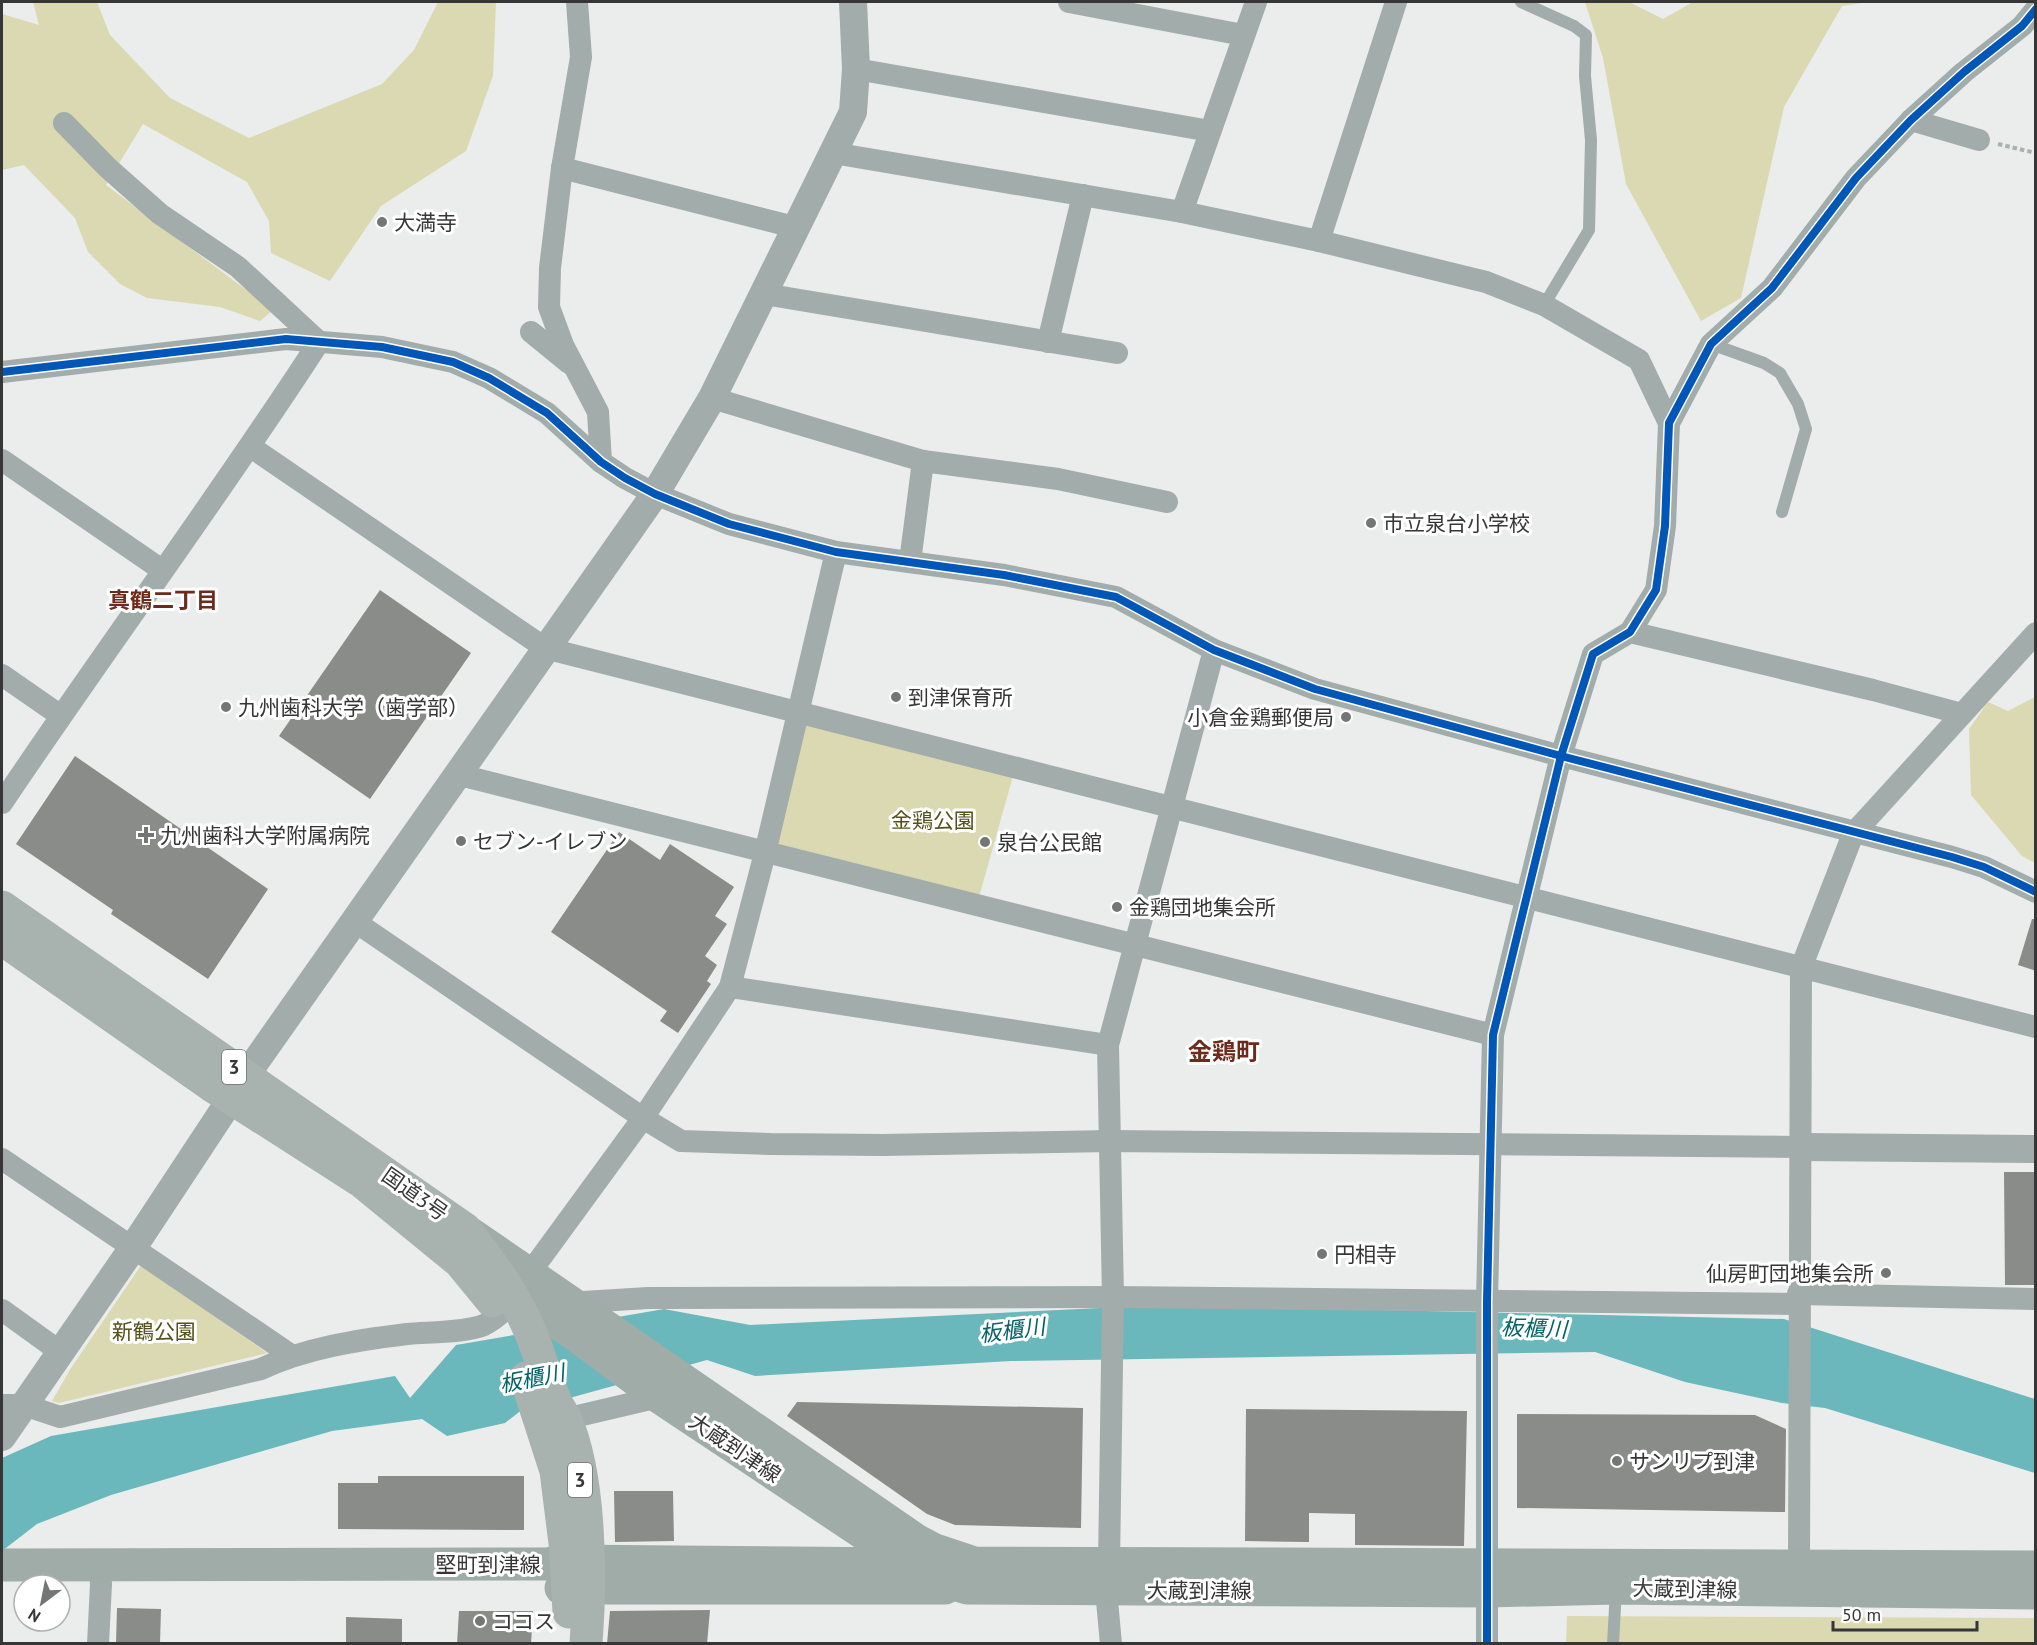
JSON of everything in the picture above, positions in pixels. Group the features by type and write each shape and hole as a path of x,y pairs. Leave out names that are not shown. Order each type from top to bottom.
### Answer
{"highway":[{"name":"国道3号","path":"2,907 362,1180 460,1262 480,1284 516,1310"},
{"name":"国道3号","path":"2,939 465,1229 516,1310 552,1409 579,1471 578,1575 586,1644"},
{"name":"国道3号","path":"566,1644 578,1575"}],"main road":[{"name":"大蔵到津線","path":"516,1310 580,1318 664,1389 903,1564"},
{"name":"大蔵到津線","path":"664,1389 935,1550 971,1576 1487,1577 1799,1564 2036,1567"},
{"name":"堅町到津線","path":"2,1571 346,1587 546,1586 578,1575 903,1564 971,1576"},
{"name":"堅町到津線","path":"578,1575 971,1576"},
{"name":"大蔵到津線","path":"1487,1577 1616,1588 2036,1593"}],"street":[{"path":"577,2 581,57 562,168 550,268 549,307 573,366 598,412 601,462"},
{"path":"2,1437 13,1405 59,1351 132,1249 354,921 655,494 712,398 764,294 794,227 853,112 856,69 853,2"},
{"path":"1069,2 1243,35"},
{"path":"1182,212 1256,2"},
{"path":"1319,241 1396,2"},
{"path":"1486,1644 1487,1302 1493,1035 1561,756 1593,654 1630,632 1656,590 1665,526 1669,423 1711,344 1772,288 1856,178 1911,120 1964,72 2022,26 2036,9"},
{"path":"856,69 1210,131"},
{"path":"1911,120 1979,140"},
{"path":"64,123 108,168 160,214 238,267 319,342"},
{"path":"833,153 1182,212 1319,241 1486,282 1544,305 1638,360 1669,423"},
{"path":"562,168 794,227"},
{"path":"1048,342 1083,195"},
{"path":"764,294 1117,353"},
{"path":"531,332 573,366"},
{"path":"2,372 286,339 382,347 453,363 489,378 547,413 601,462 655,494 729,524 836,552 1004,575 1116,597 1214,650 1315,689 1853,834 1962,861 1994,872 2036,892"},
{"path":"2,803 162,570 251,447 319,342"},
{"path":"712,398 923,461 1059,479 1167,502"},
{"path":"251,447 545,648 2036,1028"},
{"path":"2,459 162,570"},
{"path":"910,562 923,461"},
{"path":"13,1405 60,1417 261,1370 291,1355 407,1334 482,1326 516,1310 730,987 765,852 836,552"},
{"path":"1630,632 1873,690 1962,714"},
{"path":"1799,1564 1798,1299 1802,1147 1801,968 1853,834 2036,633"},
{"path":"1111,1644 1108,1577 1113,1297 1108,1045 1214,650"},
{"path":"2,675 61,716"},
{"path":"456,774 1493,1035"},
{"path":"354,921 643,1118 681,1141 884,1145 1109,1141 1491,1142 2036,1149"},
{"path":"730,987 1108,1045"},
{"path":"2,1159 291,1355"},
{"path":"580,1318 648,1298 1113,1297 1487,1302 2036,1299"},
{"path":"2,1310 59,1351"},
{"path":"552,1409 664,1389"},
{"path":"98,1644 100,1574"}],"lane":[{"path":"1521,2 1574,26 1586,35 1591,150 1589,230 1544,305"},
{"path":"1711,344 1764,363 1780,373 1798,404 1806,429 1782,512"},
{"path":"1613,1644 1616,1588"}],"path":[{"path":"1979,140 2036,153"}],"green space":[{"path":"33,2 97,2 110,35 170,98 249,138 382,84 414,50 438,2 496,2 493,76 466,151 381,206 330,281 271,253 269,221 247,182 143,124 106,185 273,310 260,321 220,307 147,298 120,284 88,252 75,218 24,165 2,170 2,14 39,25"},
{"path":"1585,2 1629,2 1663,19 1693,2 1869,2 1842,6 1784,107 1741,298 1701,321 1626,184 1603,58"},
{"path":"2035,697 2035,863 2022,856 1971,795 1969,729 1988,702 2008,711"},
{"name":"金鶏公園","path":"806,725 1013,776 979,897 776,844"},
{"name":"新鶴公園","path":"142,1264 267,1353 59,1403 52,1401 71,1368"},
{"path":"1567,1616 2035,1618 2035,1643 1566,1644"}],"water":[{"name":"板櫃川","path":"1163,1305 1784,1319 2035,1399 2035,1473 1825,1408 1782,1403 1685,1382 1595,1352 1011,1361 755,1376 707,1360 519,1412 505,1423 447,1436 422,1419 332,1431 111,1495 37,1524 2,1551 2,1458 51,1436 395,1376 410,1398 456,1345 664,1309 750,1325"}],"building":[{"path":"380,590 471,653 370,799 279,736"},
{"path":"75,756 268,889 208,979 111,914 113,910 16,844"},
{"path":"619,832 660,860 670,844 734,887 715,916 727,924 705,956 717,965 707,981 711,984 678,1033 660,1021 667,1011 551,932"},
{"path":"2032,919 2036,919 2036,971 2018,965"},
{"path":"2004,1172 2036,1172 2036,1285 2005,1285"},
{"path":"797,1402 1083,1408 1081,1528 955,1525 927,1514 787,1416"},
{"path":"1246,1409 1467,1411 1464,1546 1355,1545 1355,1514 1309,1513 1309,1542 1245,1541"},
{"path":"1517,1414 1755,1415 1786,1429 1785,1512 1517,1508"},
{"path":"378,1476 524,1476 524,1530 338,1529 338,1483 378,1483"},
{"path":"614,1491 673,1491 674,1541 615,1542"},
{"path":"117,1608 161,1609 160,1644 116,1644"},
{"path":"710,1610 707,1644 607,1644 610,1611"},
{"path":"459,1611 533,1611 531,1644 457,1644"},
{"path":"346,1617 402,1619 402,1644 346,1644"}],"cycle path":[{"path":"1487,1644 1487,1302 1493,1035 1561,756 1593,654 1630,632 1656,590 1665,526 1669,423 1711,344 1772,288 1856,178 1911,120 1964,72 2022,26 2036,9"},
{"path":"2,372 286,339 382,347 453,362 489,378 547,413 601,462 625,478 655,494 729,524 836,552 1004,575 1116,597 1214,650 1315,689 1561,756 1952,857 1984,867 2036,892"}],"place":[{"name":"大満寺","path":"382,222"},
{"name":"市立泉台小学校","path":"1371,523"},
{"name":"到津保育所","path":"896,697"},
{"name":"九州歯科大学（歯学部）","path":"226,707"},
{"name":"小倉金鶏郵便局","path":"1346,717"},
{"name":"九州歯科大学附属病院","path":"146,835"},
{"name":"セブン-イレブン","path":"461,841"},
{"name":"泉台公民館","path":"985,842"},
{"name":"金鶏団地集会所","path":"1117,907"},
{"name":"円相寺","path":"1322,1254"},
{"name":"仙房町団地集会所","path":"1886,1273"},
{"name":"サンリプ到津","path":"1617,1461"},
{"name":"ココス","path":"480,1621"}],"district":[{"name":"真鶴二丁目","path":"163,600"},
{"name":"金鶏町","path":"1224,1051"}]}
